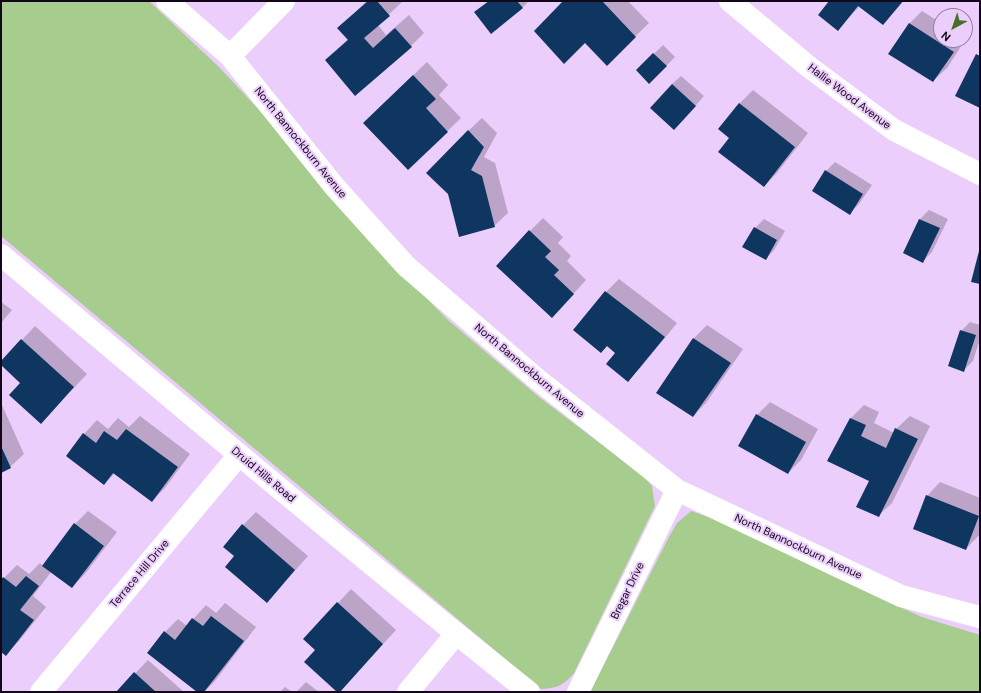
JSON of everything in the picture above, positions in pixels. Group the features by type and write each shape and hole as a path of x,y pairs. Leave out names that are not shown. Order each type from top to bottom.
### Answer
{"street":[{"name":"North Bannockburn Avenue","path":"167,1 230,56 334,186 406,266 537,380 677,490 901,596 980,617"},
{"path":"230,56 284,1"},
{"name":"Hallie Wood Avenue","path":"730,1 809,67 894,130 980,174"},
{"name":"Druid Hills Road","path":"1,255 239,456 529,692"},
{"name":"Terrace Hill Drive","path":"41,692 239,456"},
{"name":"Bregar Drive","path":"578,692 677,490"},
{"path":"408,692 456,634"}],"green space":[{"path":"1,1 149,1 219,67 275,127 390,261 448,320 539,397 642,475 652,486 655,506 574,673 567,680 556,687 541,689 1,236"},
{"path":"691,511 718,520 830,575 922,617 980,635 980,692 590,692 669,537 677,523"}],"building":[{"path":"368,1 377,1 390,16 364,38 373,48 395,28 412,47 355,96 325,60 348,40 337,28"},
{"path":"489,1 517,1 523,8 491,34 474,12"},
{"path":"563,1 604,1 603,2 636,37 607,66 585,43 564,64 534,31"},
{"path":"829,1 903,1 883,25 858,6 838,31 818,15"},
{"path":"909,23 933,38 933,48 948,48 954,52 933,82 888,54"},
{"path":"653,53 667,66 649,84 636,70"},
{"path":"976,54 980,56 980,108 955,96"},
{"path":"413,75 436,99 426,108 448,132 408,170 363,123"},
{"path":"672,84 696,106 674,130 650,108"},
{"path":"739,103 795,147 764,187 718,152 729,138 718,129"},
{"path":"468,130 484,147 471,170 482,176 495,227 459,237 448,194 426,173"},
{"path":"825,170 863,194 850,215 812,191"},
{"path":"919,219 940,228 923,263 903,253"},
{"path":"754,227 777,240 766,260 742,247"},
{"path":"529,230 551,251 545,257 559,270 554,275 574,294 552,318 496,266"},
{"path":"980,251 980,284 971,282"},
{"path":"605,291 665,337 628,382 606,364 615,353 607,346 601,353 573,330"},
{"path":"960,330 976,335 964,372 948,366"},
{"path":"693,338 731,363 693,417 656,393"},
{"path":"21,339 74,387 41,424 9,395 20,383 1,365 1,361"},
{"path":"756,414 806,442 788,474 738,446"},
{"path":"850,418 866,425 861,436 886,448 895,428 918,439 879,517 856,507 869,481 827,461"},
{"path":"126,429 178,467 152,502 113,473 104,485 66,456 83,433 96,443 104,431 117,440"},
{"path":"1,446 11,468 1,473"},
{"path":"926,495 979,516 966,550 913,529"},
{"path":"74,523 104,546 72,588 42,566"},
{"path":"242,524 295,570 267,603 225,567 234,556 223,547"},
{"path":"26,576 39,586 20,610 34,620 6,656 1,652 1,580 3,577 16,587"},
{"path":"337,602 383,644 340,692 337,692 304,662 315,650 303,639"},
{"path":"211,616 244,641 204,692 197,692 147,653 164,631 175,640 192,618 203,626"},
{"path":"134,672 156,692 116,692"}]}
